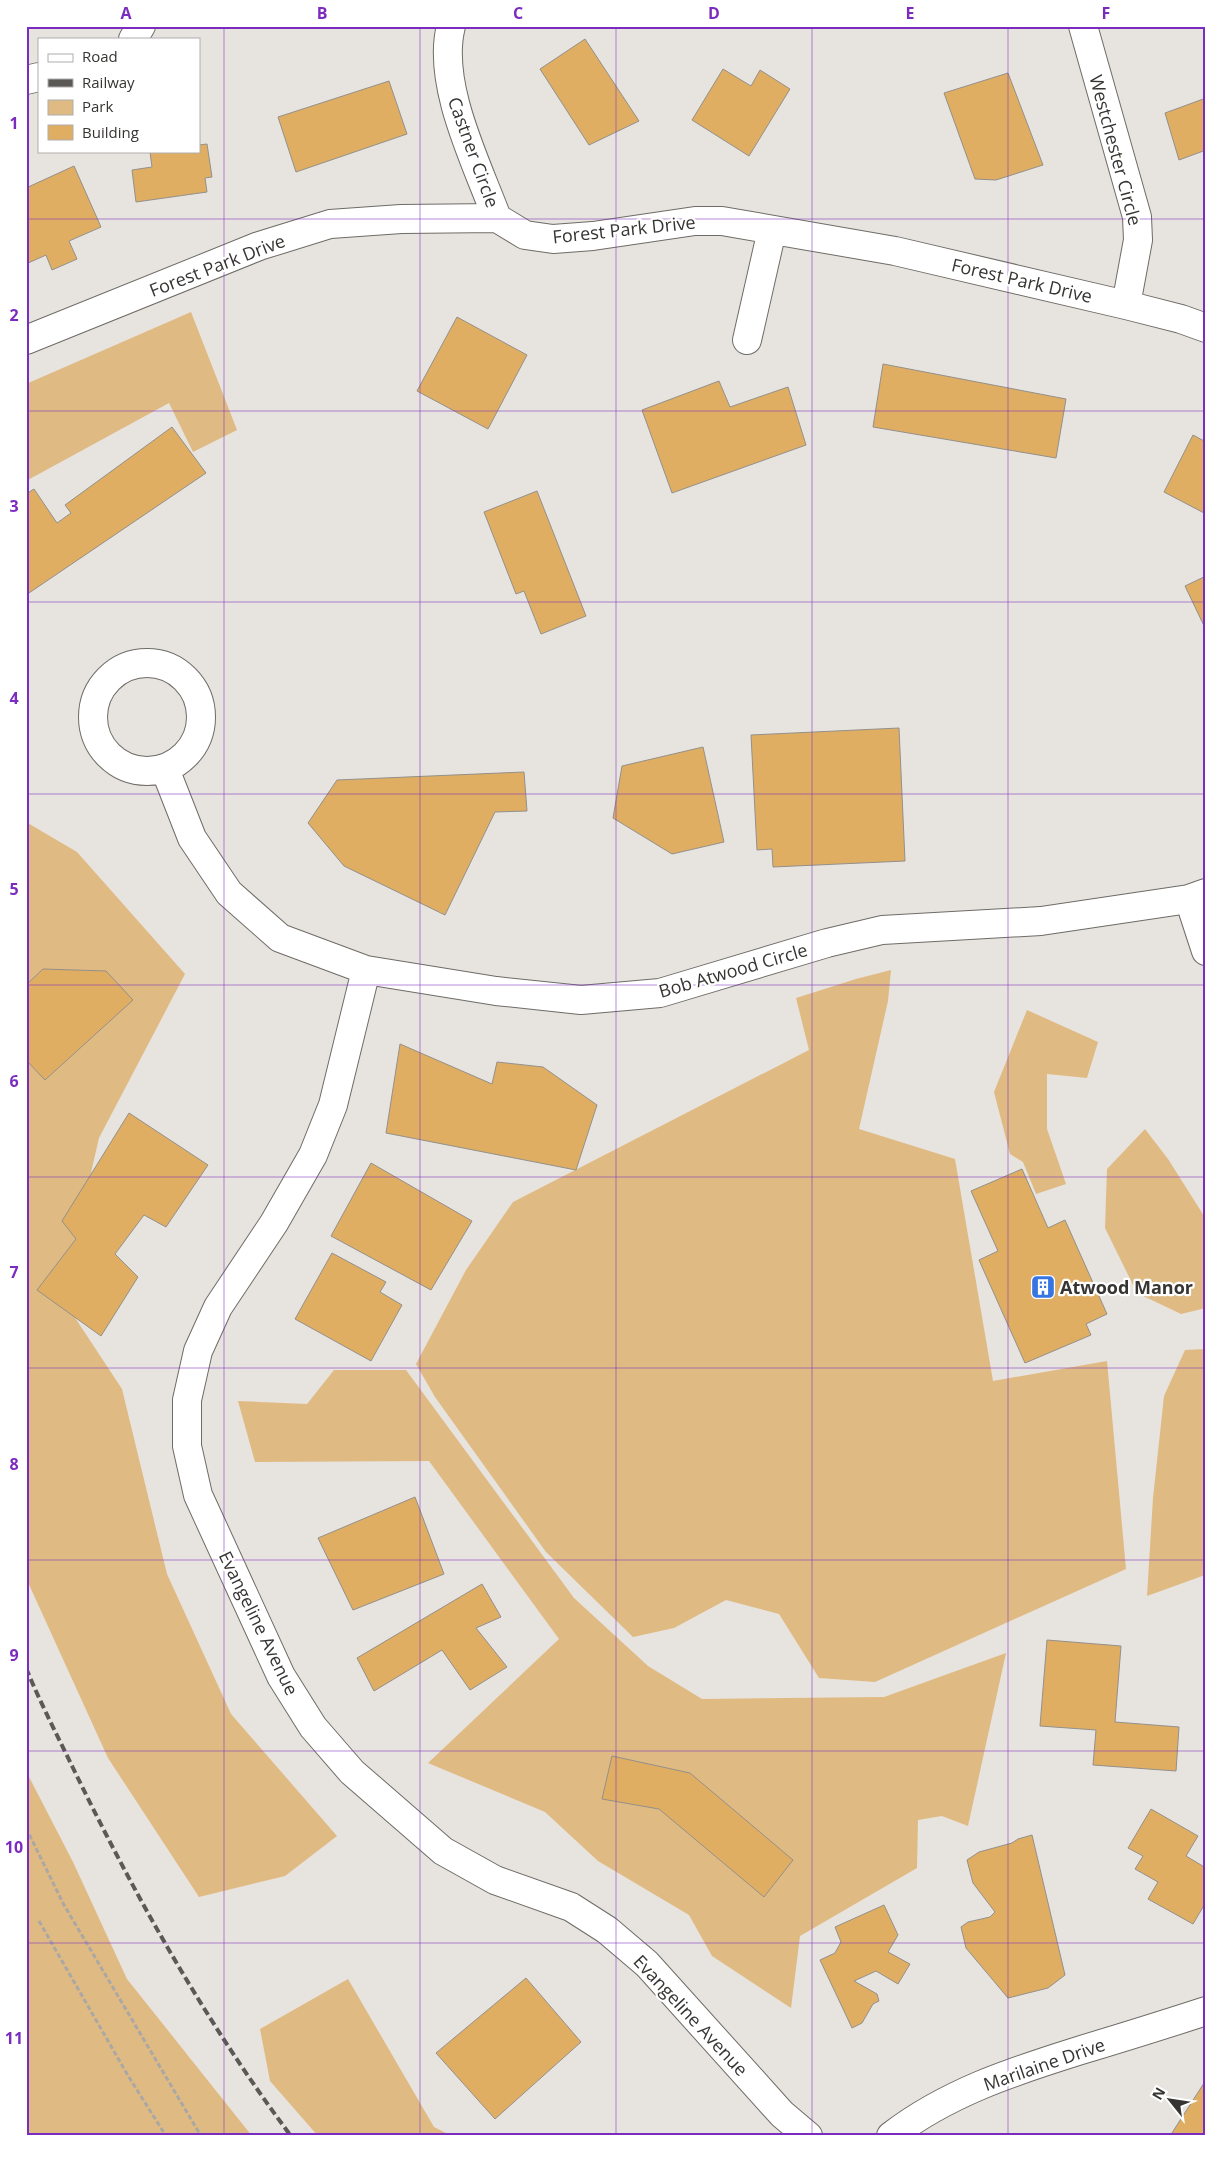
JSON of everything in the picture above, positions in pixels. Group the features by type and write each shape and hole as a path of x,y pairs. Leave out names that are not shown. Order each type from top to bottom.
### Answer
{"street":[{"path":"134,38 141,26"},
{"name":"Castner Circle","path":"451,26 448,56 450,84 458,113 497,218"},
{"name":"Westchester Circle","path":"1083,26 1137,217 1138,240 1126,305"},
{"name":"Forest Park Drive","path":"26,340 259,246 330,224 401,219 497,218 525,235 553,240 695,221 722,221 896,251 1126,305 1181,319 1206,328"},
{"path":"747,340 772,230"},
{"name":"Bob Atwood Circle","path":"164,769 192,838 229,893 280,938 366,970 496,991 582,1000 660,992 827,943 882,930 1041,921 1197,896"},
{"path":"1197,896 1206,951"},
{"name":"Evangeline Avenue","path":"366,970 333,1105 313,1155 274,1223 218,1307 198,1351 187,1400 187,1446 198,1494 281,1676 313,1727 352,1772 444,1851 495,1880 571,1907 607,1930 647,1964 782,2114 808,2136"},
{"name":"Marilaine Drive","path":"891,2136 938,2104 1018,2070 1206,2011"}],"path":[{"path":"26,1828 64,1905 201,2136"},
{"path":"39,1921 127,2074 166,2136"}],"green space":[{"path":"191,312 237,430 193,452 169,403 26,481 26,384"},
{"path":"26,822 77,852 185,974 99,1138 62,1298 122,1389 167,1574 231,1714 337,1836 285,1876 199,1897 108,1758 26,1578"},
{"path":"891,970 888,1001 859,1129 955,1159 993,1381 1107,1361 1126,1569 875,1682 819,1678 779,1614 726,1600 674,1628 633,1637 546,1552 435,1397 416,1364 466,1270 513,1202 809,1050 796,998"},
{"path":"1027,1010 1098,1042 1087,1078 1047,1074 1047,1129 1066,1184 1036,1194 1023,1162 1010,1154 994,1092"},
{"path":"1145,1129 1168,1159 1206,1219 1206,1308 1181,1314 1137,1293 1105,1228 1107,1169"},
{"path":"1206,1349 1205,1575 1147,1596 1153,1498 1164,1396 1185,1350"},
{"path":"334,1370 406,1370 574,1598 648,1666 702,1699 884,1697 1006,1653 968,1826 942,1816 918,1820 917,1868 800,1936 791,2008 712,1956 689,1915 598,1861 545,1812 428,1763 559,1639 429,1461 255,1462 238,1401 307,1404"},
{"path":"26,1771 73,1862 127,1979 252,2136 26,2136"},
{"path":"348,1979 434,2127 452,2136 318,2136 270,2081 260,2029"}],"building":[{"path":"585,39 639,121 589,145 540,69"},
{"path":"723,69 751,86 760,70 790,89 749,156 692,120"},
{"path":"1008,73 1043,165 996,180 975,179 944,93"},
{"path":"389,81 407,134 296,172 278,117"},
{"path":"1206,98 1206,150 1179,160 1165,113"},
{"path":"207,144 212,177 205,178 207,192 136,202 132,170 152,167 150,152 200,152 200,145"},
{"path":"74,166 101,227 69,241 77,259 52,270 46,255 26,264 26,188"},
{"path":"457,317 527,355 488,429 417,391"},
{"path":"883,364 1066,399 1056,458 873,427"},
{"path":"719,381 730,407 788,387 806,445 672,493 642,410"},
{"path":"172,427 206,473 26,595 26,494 34,489 57,523 71,513 65,505"},
{"path":"1193,435 1206,442 1206,514 1164,492"},
{"path":"537,491 586,616 541,634 524,591 516,594 484,512"},
{"path":"1206,576 1206,630 1185,586"},
{"path":"899,728 905,861 773,867 772,849 757,850 751,735"},
{"path":"703,747 724,842 672,854 613,818 622,766"},
{"path":"524,772 527,811 495,812 445,915 344,866 308,823 337,780"},
{"path":"43,969 106,971 133,1000 45,1080 26,1060 26,985"},
{"path":"400,1044 492,1084 497,1062 543,1067 597,1105 576,1170 386,1133"},
{"path":"129,1113 208,1165 166,1227 144,1215 115,1254 138,1277 101,1336 37,1290 76,1239 62,1221"},
{"path":"371,1163 472,1221 431,1290 331,1236"},
{"name":"Atwood Manor","path":"1022,1169 1048,1228 1065,1220 1107,1314 1086,1324 1091,1335 1025,1363 979,1260 998,1251 971,1191"},
{"path":"332,1253 386,1282 380,1292 402,1305 371,1361 295,1319"},
{"path":"415,1497 444,1574 353,1610 318,1538"},
{"path":"482,1584 501,1617 476,1628 507,1667 470,1690 442,1650 374,1691 357,1658"},
{"path":"1047,1640 1121,1646 1115,1722 1179,1727 1176,1771 1093,1765 1096,1730 1040,1726"},
{"path":"612,1756 690,1773 793,1860 764,1897 659,1809 602,1799"},
{"path":"1151,1809 1198,1836 1186,1856 1206,1868 1206,1902 1193,1924 1148,1899 1158,1882 1135,1869 1143,1856 1128,1848"},
{"path":"1032,1835 1065,1975 1048,1988 1008,1998 966,1948 961,1927 968,1922 990,1917 995,1912 973,1883 967,1860 979,1852 1012,1843"},
{"path":"884,1905 898,1935 888,1952 910,1964 898,1984 876,1971 854,1981 877,1994 879,2001 873,2004 862,2023 852,2028 820,1960 835,1953 841,1942 835,1927"},
{"path":"526,1978 581,2042 495,2119 436,2053"},
{"path":"1204,2083 1206,2084 1206,2136 1170,2136"}],"railway":[{"path":"26,1668 97,1816 173,1957 229,2048 291,2136"}],"place":[{"name":"Atwood Manor","path":"1043,1287"}]}
